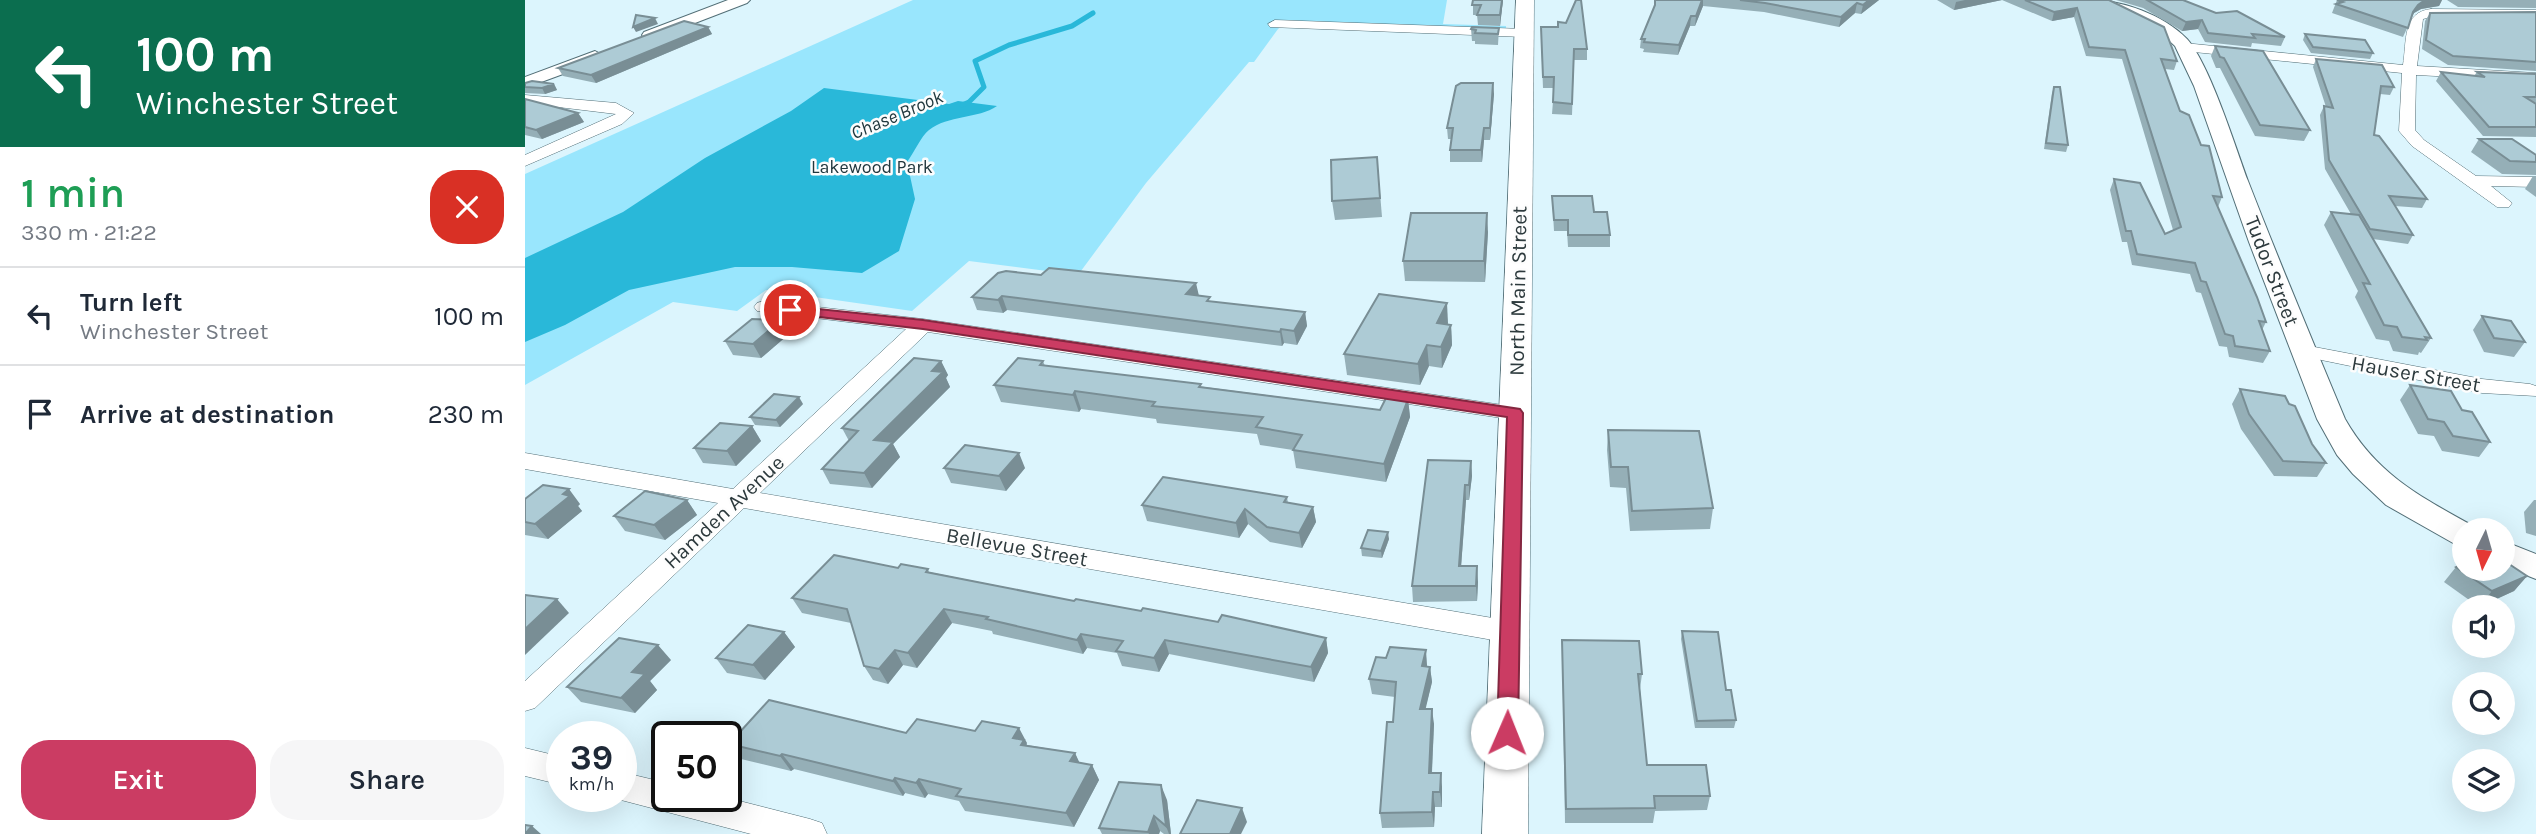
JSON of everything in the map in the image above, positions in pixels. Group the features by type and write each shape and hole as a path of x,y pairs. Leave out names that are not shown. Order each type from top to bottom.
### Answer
{"main road":[{"name":"North Main Street","path":"1505,834 1525,0"}],"street":[{"path":"635,41 742,0"},
{"name":"Tudor Street","path":"2098,0 2170,31 2184,47 2203,86 2331,419 2355,458 2403,501 2452,528"},
{"path":"2503,203 2418,143 2407,131 2417,18 2422,13 2536,13"},
{"path":"1275,24 1524,33"},
{"path":"2184,47 2411,70 2536,77"},
{"path":"525,83 611,50"},
{"path":"525,99 619,109 626,114 617,121 525,161"},
{"path":"2472,181 2536,182"},
{"path":"764,307 923,325 1515,413"},
{"name":"Hamden Avenue","path":"525,699 923,325"},
{"name":"Hauser Street","path":"2304,351 2367,366 2482,386 2530,391"},
{"name":"Bellevue Street","path":"526,462 1510,632"},
{"path":"2515,558 2536,567"},
{"path":"525,762 546,767"},
{"path":"637,790 810,834"}],"green space":[{"name":"Lakewood Park","path":"913,0 1447,0 1443,24 1506,26 1506,30 1287,22 1278,29 1254,62 1249,62 1146,183 1078,275 969,261 912,311 766,290 737,311 673,302 525,385 525,174"}],"water":[{"path":"824,88 949,104 958,101 997,106 937,125 923,136 907,162 915,199 899,251 862,273 792,267 735,267 629,290 565,325 525,342 525,258 623,212 705,158 791,111"}],"building":[{"path":"1473,0 1502,0 1500,15 1477,15 1481,5 1472,5"},
{"path":"1576,0 1581,0 1587,49 1574,49 1572,104 1553,102 1554,77 1543,77 1541,27 1558,27 1558,22 1566,23"},
{"path":"1655,0 1702,0 1696,16 1691,16 1679,45 1644,42 1645,39 1641,39"},
{"path":"1740,0 1869,0 1863,5 1857,3 1841,17"},
{"path":"2025,0 2109,0 2164,27 2177,61 2161,59 2180,111 2189,115 2201,145 2209,146 2222,197 2213,196 2257,297 2266,322 2259,321 2270,351 2235,346 2233,336 2225,334 2206,282 2201,281 2195,263 2137,254 2131,231 2126,231 2114,179 2140,183 2165,234 2181,227 2125,50 2089,47 2077,8 2054,12"},
{"path":"2147,0 2183,0 2216,13 2237,11 2285,37 2252,34 2255,38 2208,33 2202,20 2186,22"},
{"path":"2337,0 2425,0 2413,12 2408,28 2336,4 2343,2"},
{"path":"2536,12 2536,62 2453,56 2426,40 2430,13"},
{"path":"636,15 655,18 633,27"},
{"path":"684,21 708,27 591,75 558,68"},
{"path":"1499,28 1498,34 1475,33 1476,30 1471,29"},
{"path":"2305,34 2365,40 2373,53 2313,47"},
{"path":"2215,46 2263,51 2310,130 2260,125"},
{"path":"2316,59 2382,65 2394,87 2381,86 2374,135 2379,136 2427,199 2389,196 2413,235 2370,229 2329,160 2324,106 2333,108"},
{"path":"2441,72 2485,77 2477,72 2536,74 2536,97 2525,97 2536,104 2536,127 2489,127"},
{"path":"532,81 554,84 542,88 525,87 525,83"},
{"path":"1461,83 1493,83 1490,128 1484,128 1481,150 1450,150 1453,128 1447,128 1456,86"},
{"path":"2054,87 2060,87 2068,145 2046,143"},
{"path":"525,99 578,113 536,130 525,127"},
{"path":"2479,139 2512,139 2536,155 2536,162 2510,161"},
{"path":"1377,157 1380,198 1332,201 1331,160"},
{"path":"1552,196 1592,196 1594,212 1607,212 1610,235 1568,235 1568,220 1554,220"},
{"path":"2331,212 2359,215 2431,338 2425,337 2427,340 2402,337 2397,327 2384,325 2363,283 2370,284"},
{"path":"1411,213 1487,213 1484,261 1403,261"},
{"path":"1049,268 1196,283 1186,294 1210,297 1207,301 1305,312 1294,331 1281,329 1280,332 1002,296 998,300 972,297 998,273 1006,271 1041,275"},
{"path":"1379,294 1447,303 1437,323 1451,325 1441,347 1427,345 1418,364 1344,354"},
{"path":"2482,316 2511,321 2525,342 2494,338"},
{"path":"752,319 781,320 753,344 725,341"},
{"path":"914,358 941,361 932,371 943,372 874,440 893,442 864,473 822,469 858,431 842,428"},
{"path":"1018,358 1043,361 1040,365 1201,384 1199,387 1380,410 1387,396 1408,399 1384,464 1293,450 1302,435 1256,427 1263,417 1152,406 1155,402 1075,391 1073,395 994,385"},
{"path":"2410,385 2451,391 2462,410 2472,412 2490,442 2453,436 2444,422 2428,419"},
{"path":"2240,389 2285,396 2289,404 2295,406 2312,444 2326,463 2283,461 2249,414"},
{"path":"774,394 799,397 776,420 750,417"},
{"path":"720,423 752,426 727,451 694,448"},
{"path":"1608,430 1699,431 1713,508 1632,511 1628,467 1611,467"},
{"path":"965,445 1019,453 999,476 944,468"},
{"path":"1428,460 1471,461 1469,485 1465,485 1459,566 1477,566 1476,586 1412,586"},
{"path":"1163,477 1287,497 1284,502 1313,507 1299,533 1267,527 1245,509 1236,523 1142,505"},
{"path":"543,485 569,489 563,494 570,496 535,524 525,522 525,499"},
{"path":"645,491 687,500 654,525 614,516"},
{"path":"1368,530 1388,532 1381,551 1361,548"},
{"path":"834,555 898,568 901,564 928,569 926,572 1074,601 1076,599 1141,611 1143,608 1218,622 1222,615 1326,638 1311,667 1165,640 1154,658 1116,651 1123,641 1081,634 1077,640 986,619 988,617 944,609 908,653 895,650 879,669 864,666 847,609 792,598"},
{"path":"2515,568 2527,576 2492,591 2477,581 2515,581"},
{"path":"525,595 557,599 525,629"},
{"path":"748,625 784,632 753,665 716,658"},
{"path":"1682,631 1718,632 1726,690 1731,690 1736,720 1697,721"},
{"path":"619,638 658,645 632,672 645,674 621,698 567,687"},
{"path":"1562,640 1639,641 1642,674 1638,674 1647,765 1706,765 1710,796 1654,796 1655,808 1566,809"},
{"path":"1390,647 1426,650 1422,666 1430,667 1420,709 1432,709 1429,773 1441,773 1440,792 1433,792 1432,812 1380,813 1387,722 1393,722 1396,682 1369,679 1376,657 1386,658"},
{"path":"769,700 906,733 917,719 975,731 982,721 1019,728 1013,738 1024,740 1021,745 1075,753 1070,761 1092,765 1066,813 956,796 961,789 919,779 916,783 895,778 893,781 742,747 742,730"},
{"path":"1119,782 1161,785 1166,826 1154,816 1148,832 1099,828"},
{"path":"1197,800 1242,808 1230,834 1180,834"},
{"path":"525,825 532,826 525,834"}],"waterway":[{"name":"Chase Brook","path":"962,105 969,102 984,87 975,61 1009,45 1072,26 1093,13"}],"route":[{"path":"790,310 923,325 1515,413 1507,733"}]}
